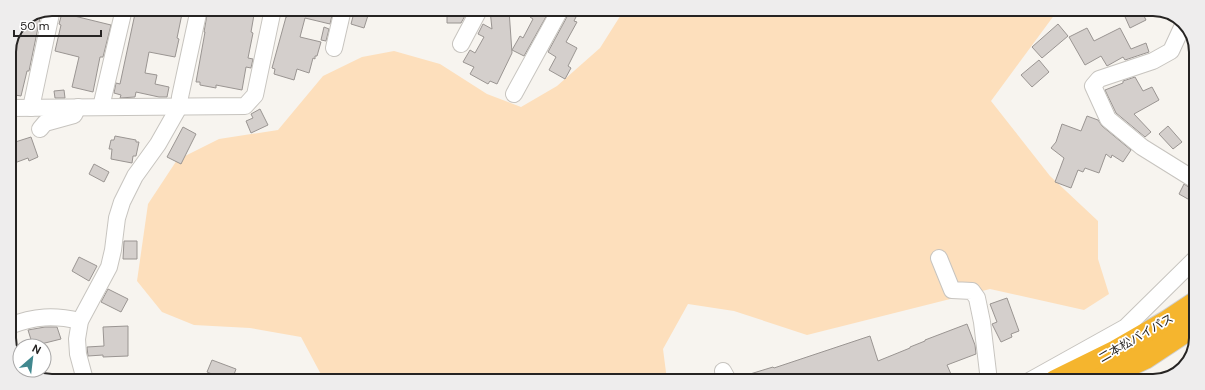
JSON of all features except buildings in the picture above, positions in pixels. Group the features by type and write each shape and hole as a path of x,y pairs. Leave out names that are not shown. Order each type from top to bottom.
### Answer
{"highway":[{"name":"二本松バイパス","path":"1069,374 1116,351 1189,307"},
{"name":"二本松バイパス","path":"1111,374 1145,358 1189,329"}],"street":[{"path":"31,108 50,16"},
{"path":"101,107 122,16"},
{"path":"83,374 78,354 77,339 80,321 108,267 113,250 117,218 122,202 135,176 158,144 179,107 197,16"},
{"path":"16,108 245,106 255,95 272,16"},
{"path":"334,48 341,16"},
{"path":"461,44 476,16"},
{"path":"514,94 557,16"},
{"path":"1181,29 1171,51 1153,62 1099,79 1093,86 1108,119 1142,147 1189,176"},
{"path":"40,129 45,124 74,115 78,107"},
{"path":"939,258 952,290 972,291 977,298 982,322 988,374"},
{"path":"1042,374 1126,327 1189,265"},
{"path":"16,324 31,319 45,317 62,317 80,321"}],"shaded area":[{"path":"620,16 1054,16 991,101 1050,176 1098,221 1098,259 1109,294 1084,310 990,289 807,335 734,311 688,304 663,349 666,374 321,374 301,337 250,328 194,325 162,312 137,281 148,204 177,160 219,139 278,130 323,76 362,57 394,51 440,64 487,94 521,107 557,86 600,48"}]}
